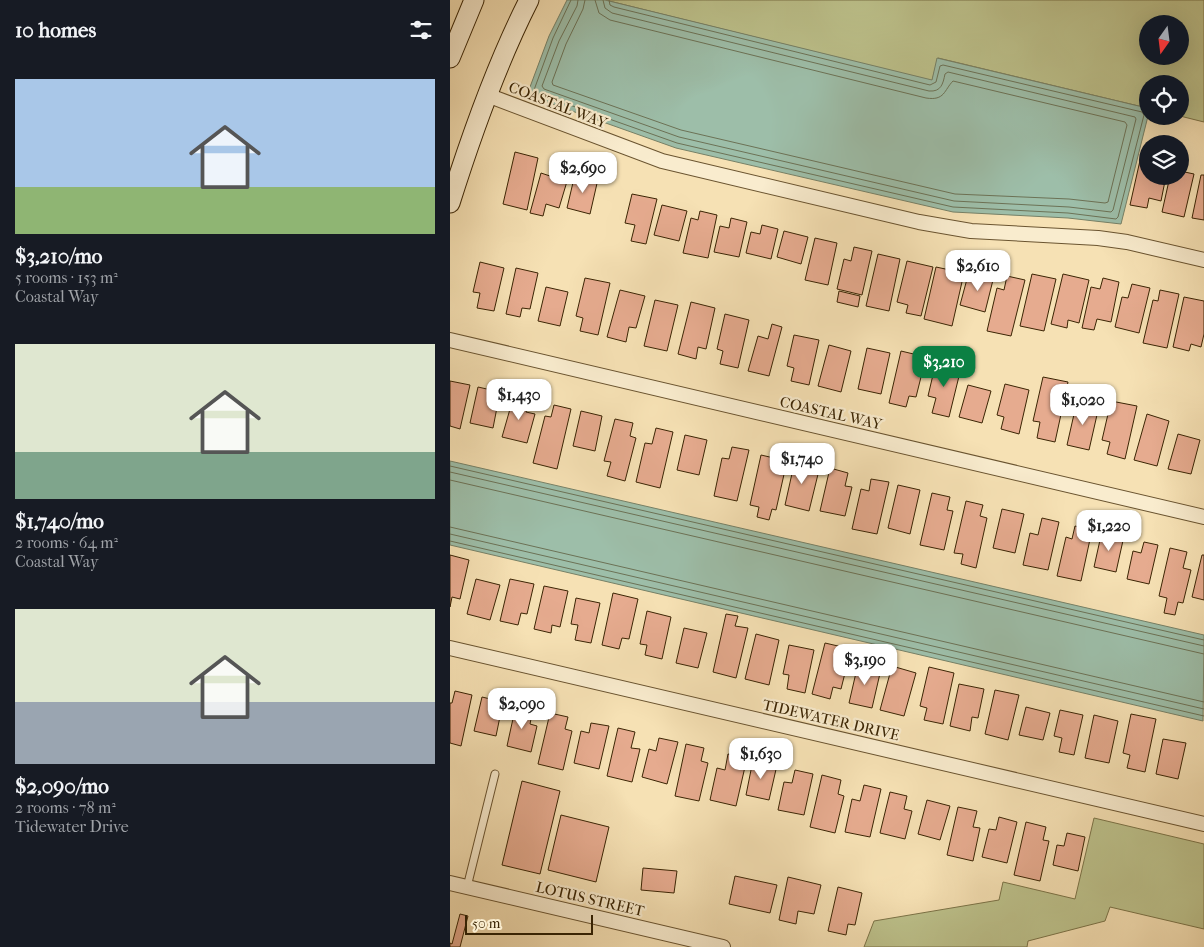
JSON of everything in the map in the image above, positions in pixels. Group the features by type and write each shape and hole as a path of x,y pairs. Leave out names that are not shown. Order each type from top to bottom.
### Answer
{"main road":[{"path":"450,58 474,0"},
{"path":"450,202 456,167 512,32 529,0"}],"street":[{"name":"COASTAL WAY","path":"487,95 662,161 919,222 971,231 1098,238 1127,242 1204,260"},
{"name":"COASTAL WAY","path":"450,340 1204,517"},
{"name":"TIDEWATER DRIVE","path":"450,648 1204,824"},
{"name":"LOTUS STREET","path":"450,882 723,947"}],"lane":[{"path":"467,887 495,774"}],"green space":[{"path":"605,0 1204,0 1204,122 1189,118 1189,75 1139,75 1139,106 938,58 932,81"},
{"path":"1094,818 1204,844 1204,929 1110,907 1105,921 1028,941 1027,947 864,947 874,921 999,900 1003,882 1075,899"}],"water":[{"path":"567,0 605,0 932,80 937,58 1139,106 1139,125 1146,125 1143,135 1139,135 1139,152 1121,224 1068,218 953,212 676,148 527,95 549,36"},
{"path":"450,461 1204,635 1203,721 450,545"}],"building":[{"path":"515,152 538,158 527,210 503,204"},
{"path":"553,163 571,168 559,208 546,204 543,216 530,213 541,173 550,176"},
{"path":"1139,165 1139,185 1164,185 1161,201 1149,198 1147,208 1130,205"},
{"path":"1189,173 1194,174 1184,217 1162,212 1168,185 1189,185"},
{"path":"575,174 598,179 590,214 567,208"},
{"path":"1201,175 1204,175 1204,220 1192,218"},
{"path":"632,194 657,199 646,244 631,241 635,225 625,223"},
{"path":"662,205 687,211 679,241 654,235"},
{"path":"700,211 717,215 708,258 683,253 691,218 698,220"},
{"path":"731,218 747,222 739,257 714,252 720,226 729,228"},
{"path":"762,225 778,229 771,259 746,253 751,232 760,234"},
{"path":"784,231 808,237 801,264 777,257"},
{"path":"815,238 837,243 828,285 805,280"},
{"path":"854,247 872,251 862,295 837,289 844,259 851,261"},
{"path":"878,254 900,259 889,311 866,306"},
{"path":"907,261 933,267 921,316 906,313 908,305 897,302"},
{"path":"480,262 504,268 494,311 477,308 480,293 473,292"},
{"path":"936,267 964,273 952,326 924,319"},
{"path":"516,268 538,273 530,309 522,308 520,317 506,314"},
{"path":"977,271 994,276 985,312 960,305 967,279 974,281"},
{"path":"1032,274 1056,279 1044,331 1020,326"},
{"path":"1063,274 1089,280 1079,323 1068,320 1067,328 1051,324"},
{"path":"1007,276 1025,280 1011,336 987,331 997,288 1004,290"},
{"path":"585,278 610,283 598,335 580,331 583,318 576,316"},
{"path":"1103,278 1119,282 1111,322 1097,319 1094,330 1082,328 1091,287 1100,289"},
{"path":"1132,284 1150,288 1139,333 1115,327 1122,297 1128,298"},
{"path":"546,287 568,292 560,326 538,321"},
{"path":"620,290 645,296 636,328 629,327 626,342 607,337"},
{"path":"1160,290 1179,294 1167,348 1143,343 1153,300 1158,301"},
{"path":"839,291 860,296 858,307 837,302"},
{"path":"1184,297 1204,301 1204,334 1201,347 1191,344 1189,351 1173,347"},
{"path":"655,300 678,305 667,351 644,346"},
{"path":"691,302 715,308 706,349 698,347 696,359 678,354"},
{"path":"725,314 749,320 738,368 720,364 723,351 717,349"},
{"path":"772,324 782,327 769,376 748,371 758,336 768,339"},
{"path":"794,335 819,340 809,385 791,381 794,368 787,366"},
{"path":"829,345 851,351 841,392 818,386"},
{"path":"867,348 890,353 881,394 858,389"},
{"path":"901,351 926,357 916,397 909,396 906,407 889,403"},
{"path":"936,362 961,368 949,417 932,413 936,398 928,396"},
{"path":"1043,377 1068,382 1055,442 1037,438 1040,422 1033,421"},
{"path":"450,381 470,385 460,429 450,426"},
{"path":"1005,384 1029,390 1019,434 1001,429 1004,417 997,415"},
{"path":"968,385 991,391 982,423 959,417"},
{"path":"478,387 500,392 493,428 470,423"},
{"path":"514,395 530,400 526,412 535,414 527,443 502,437"},
{"path":"1077,401 1099,406 1089,450 1067,445"},
{"path":"1111,401 1137,406 1125,459 1107,454 1110,442 1102,440"},
{"path":"554,405 571,409 557,469 533,463 545,416 551,417"},
{"path":"581,411 602,416 595,451 573,446"},
{"path":"1147,414 1169,421 1157,466 1134,460"},
{"path":"615,419 633,423 630,436 636,438 625,481 607,476 611,462 604,461"},
{"path":"656,428 673,432 660,488 636,482 645,443 652,444"},
{"path":"1178,434 1200,440 1191,474 1168,469"},
{"path":"685,435 707,440 699,475 677,470"},
{"path":"732,447 749,450 737,501 714,496 722,458 729,459"},
{"path":"761,455 787,461 776,510 772,509 769,520 757,517 759,507 750,505"},
{"path":"795,460 820,466 809,511 785,505"},
{"path":"830,468 848,473 845,486 852,487 845,516 820,511"},
{"path":"871,479 889,482 877,534 852,529 861,489 869,491"},
{"path":"898,485 920,490 910,534 888,528"},
{"path":"932,493 950,497 947,510 953,511 944,550 920,545"},
{"path":"966,501 983,505 980,516 987,518 976,568 961,564 963,554 954,553"},
{"path":"1002,509 1024,514 1015,553 993,548"},
{"path":"1042,518 1059,522 1048,570 1023,565 1030,533 1038,535"},
{"path":"1075,526 1092,530 1081,581 1057,576 1066,537 1072,539"},
{"path":"1102,531 1124,536 1116,572 1094,567"},
{"path":"1144,542 1158,545 1149,584 1127,579 1133,551 1141,553"},
{"path":"1170,548 1187,552 1183,568 1191,570 1183,603 1178,602 1175,615 1164,613 1167,598 1159,596"},
{"path":"450,555 469,560 460,599 452,597 450,607"},
{"path":"1202,555 1204,555 1204,600 1192,597"},
{"path":"476,579 500,585 490,620 467,614"},
{"path":"510,579 534,584 527,614 521,613 518,625 500,621"},
{"path":"544,586 568,591 560,627 552,625 551,633 534,629"},
{"path":"613,593 638,599 629,639 622,638 619,649 602,645"},
{"path":"576,598 600,603 591,643 575,640 578,625 571,624"},
{"path":"647,611 671,617 662,659 645,655 647,645 640,644"},
{"path":"726,614 738,616 735,626 748,628 736,678 713,672"},
{"path":"684,628 707,633 698,668 676,663"},
{"path":"756,634 779,640 769,685 745,679"},
{"path":"825,643 851,649 841,689 833,687 830,699 812,694"},
{"path":"789,645 814,650 805,693 787,689 789,675 783,674"},
{"path":"858,664 881,669 872,708 849,703"},
{"path":"892,666 916,673 904,716 880,710"},
{"path":"929,667 954,673 943,724 924,720 927,708 920,706"},
{"path":"959,684 984,689 978,718 972,717 970,731 950,726"},
{"path":"995,690 1019,695 1008,740 985,734"},
{"path":"455,691 472,695 461,746 450,743 450,703 452,703"},
{"path":"482,697 503,702 496,736 474,731"},
{"path":"516,705 533,709 530,724 537,726 531,752 507,746"},
{"path":"1026,707 1050,713 1043,740 1019,735"},
{"path":"1060,710 1083,715 1074,755 1059,752 1062,738 1054,736"},
{"path":"550,713 568,717 565,729 572,731 563,770 538,764"},
{"path":"1131,714 1156,719 1145,772 1127,768 1130,755 1123,753"},
{"path":"1094,715 1118,721 1109,763 1085,758"},
{"path":"591,723 609,726 599,769 574,763 581,731 589,733"},
{"path":"618,728 635,732 631,748 640,749 632,782 607,776"},
{"path":"659,738 678,742 667,784 642,777 649,749 656,751"},
{"path":"1163,739 1186,743 1178,779 1156,774"},
{"path":"686,744 704,748 701,761 708,763 699,801 675,796"},
{"path":"728,754 747,758 736,806 710,800 717,768 725,770"},
{"path":"753,760 777,765 769,800 746,795"},
{"path":"795,770 813,774 804,815 778,810 784,782 792,783"},
{"path":"822,775 841,780 838,794 844,796 835,833 810,827"},
{"path":"522,781 560,791 540,874 502,865"},
{"path":"864,785 881,789 870,837 845,832 852,799 860,801"},
{"path":"890,792 907,796 904,809 912,811 905,839 880,833"},
{"path":"927,800 950,806 940,840 918,834"},
{"path":"958,807 977,811 973,827 980,828 973,861 947,855"},
{"path":"561,815 609,827 596,882 548,870"},
{"path":"999,817 1017,822 1007,863 982,857 989,829 996,830"},
{"path":"1026,822 1046,827 1043,840 1049,841 1040,881 1014,875"},
{"path":"1067,833 1085,837 1078,871 1053,865 1057,845 1064,846"},
{"path":"643,868 677,871 674,893 641,890"},
{"path":"735,876 777,885 770,913 729,904"},
{"path":"788,877 821,885 814,914 798,911 796,924 779,920"},
{"path":"838,887 862,893 855,925 848,924 846,935 828,931"},
{"path":"460,914 468,916 460,947 450,947 450,943 452,944"}]}
